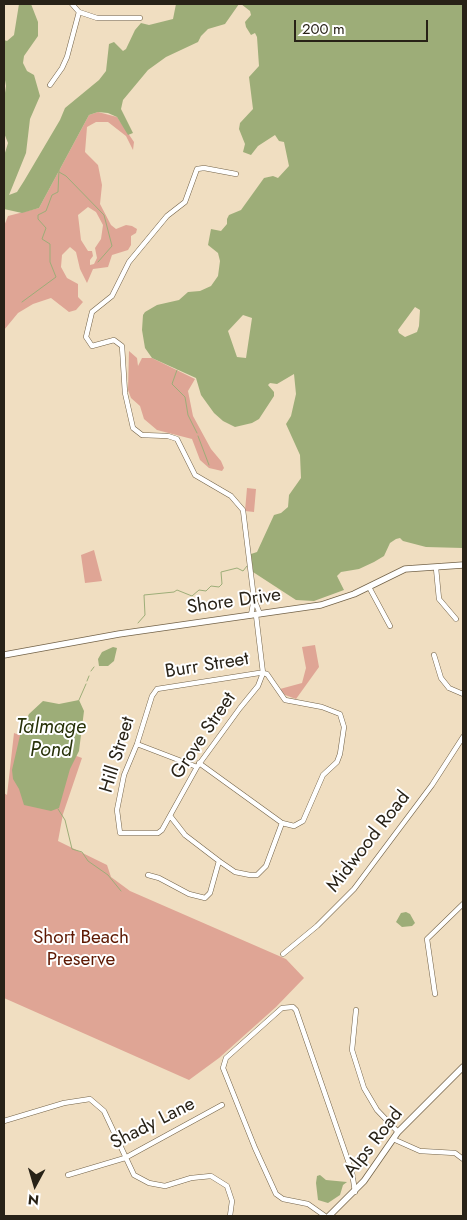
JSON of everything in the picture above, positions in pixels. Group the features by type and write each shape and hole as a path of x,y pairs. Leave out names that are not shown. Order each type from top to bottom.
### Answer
{"main road":[{"name":"Shore Drive","path":"4,656 119,634 321,605 345,598 405,569 463,565"},
{"name":"Alps Road","path":"329,1216 355,1192 398,1132 463,1067"}],"street":[{"path":"72,4 79,12 96,18 140,18"},
{"path":"50,85 67,57 79,12"},
{"path":"137,744 198,765 282,823 294,826 303,821 323,775 337,762 340,754 344,720 340,714 285,700 270,677 263,673 243,510 231,496 195,475 177,439 168,436 142,435 133,428 125,393 122,346 114,340 92,346 86,337 92,312 112,296 129,262 167,216 185,202 197,169 204,168 236,174"},
{"path":"436,568 439,599 456,619"},
{"path":"369,587 390,626"},
{"path":"254,599 256,615"},
{"path":"434,654 441,678 449,688 463,694"},
{"name":"Burr Street","path":"157,689 263,673"},
{"name":"Grove Street","path":"120,833 158,833 171,816 198,765 258,686 263,673"},
{"name":"Hill Street","path":"120,833 118,804 124,775 137,744 152,696 157,689"},
{"name":"Midwood Road","path":"283,954 317,926 354,889 432,785 463,737"},
{"path":"171,816 185,835 219,861 236,872 257,875 262,872 269,859 282,823"},
{"path":"148,875 159,878 189,894 205,898 210,894 219,861"},
{"path":"435,994 427,939 463,904"},
{"path":"325,1216 308,1204 283,1199 276,1194 251,1140 222,1065 226,1058 282,1008 293,1007 296,1010 352,1172 355,1192"},
{"path":"356,1010 352,1050 364,1088 377,1110 398,1132"},
{"path":"4,1121 64,1103 90,1099 104,1110 134,1175 149,1183 165,1186 191,1178 211,1176 227,1186 232,1201 230,1216"},
{"name":"Shady Lane","path":"68,1175 125,1158 222,1105"},
{"path":"392,1139 420,1151 455,1154 463,1159"}],"green space":[{"path":"98,112 117,117 134,142 133,150 126,136 108,122 96,122 87,127 85,152 98,165 102,185 100,204 111,225 116,229 126,225 132,226 137,229 136,233 131,236 131,245 128,250 112,255 108,267 93,269 87,283 80,269 76,252 70,247 62,255 61,267 67,278 78,284 78,297 83,302 76,310 69,312 51,298 33,304 18,313 4,330 4,226 8,216 39,208 89,115","holes":["88,207 96,212 103,225 101,239 95,248 97,258 94,264 90,265 90,260 93,256 92,251 88,251 81,240 78,215"]},
{"path":"129,351 137,358 138,366 142,358 152,358 195,379 188,391 193,416 211,449 221,461 224,468 222,471 209,468 200,460 192,439 157,430 144,419 140,406 131,398 128,390"},
{"path":"247,488 256,489 254,512 245,511"},
{"path":"94,550 102,581 85,583 81,555"},
{"path":"315,645 319,667 296,699 285,695 280,689 302,683 306,668 302,647"},
{"name":"Short Beach Preserve","path":"14,733 82,758 63,814 58,841 107,865 111,877 130,891 286,959 304,978 276,1007 219,1058 189,1080 4,998 4,793 7,795"}],"water":[{"path":"19,4 31,4 38,22 38,36 24,56 23,63 27,71 34,75 40,96 30,119 26,153 9,195 17,192 60,120 65,108 99,80 106,71 109,44 114,42 123,51 141,23 149,25 173,19 176,4 239,4 225,24 208,29 198,42 166,57 148,70 123,100 121,109 133,133 128,135 117,117 108,113 98,112 89,115 39,208 22,213 4,209 4,156 8,143 4,133 6,86 4,40 7,41 14,35"},
{"path":"241,4 463,4 463,548 426,547 403,541 400,538 396,539 390,543 384,556 374,562 359,569 341,572 337,576 344,590 314,601 296,600 253,572 251,554 257,552 274,515 281,513 288,507 289,495 301,478 300,455 286,424 291,416 296,394 294,374 277,384 270,383 268,385 274,392 274,396 259,419 252,423 235,427 223,421 214,413 201,395 196,378 152,358 145,348 142,330 145,312 157,305 179,300 188,292 200,291 211,286 218,276 220,261 218,253 208,245 211,229 221,231 227,224 229,215 241,210 264,178 273,176 278,178 289,166 284,142 279,141 275,135 258,146 251,155 243,152 245,144 239,129 240,123 253,109 249,77 259,66 257,37 255,33 251,35 245,22 251,15 250,11","holes":["415,307 420,310 419,326 417,332 405,337 398,330","243,315 252,318 246,358 237,357 228,331"]},
{"path":"113,647 117,648 114,661 108,666 99,666 98,659 102,652"},
{"name":"Talmage Pond","path":"79,700 84,711 79,751 70,769 59,808 51,811 24,805 19,789 13,779 12,770 21,731 29,714 43,701 59,704"},
{"path":"406,912 410,914 415,923 412,926 402,927 396,922 401,913"},
{"path":"320,1175 326,1180 347,1182 343,1185 340,1195 328,1203 318,1200 316,1183 317,1176"}],"waterway":[{"path":"22,302 56,277 50,262 50,244 42,239 46,228 38,219 38,215 46,211 52,195 58,192 59,169"},
{"path":"59,172 66,176 104,215 112,246 98,262"},
{"path":"177,370 172,384 185,397 188,415 197,433"},
{"path":"198,436 209,465"},
{"path":"138,623 145,615 144,595 174,592 177,590 192,596 199,590 206,591 211,586 219,587 222,584 221,572 237,568 243,571 247,566"},
{"path":"91,671 94,667"},
{"path":"87,681 89,676"},
{"path":"79,700 86,684"},
{"path":"58,809 65,820 72,849 82,852 88,861 108,875 121,891"}]}
